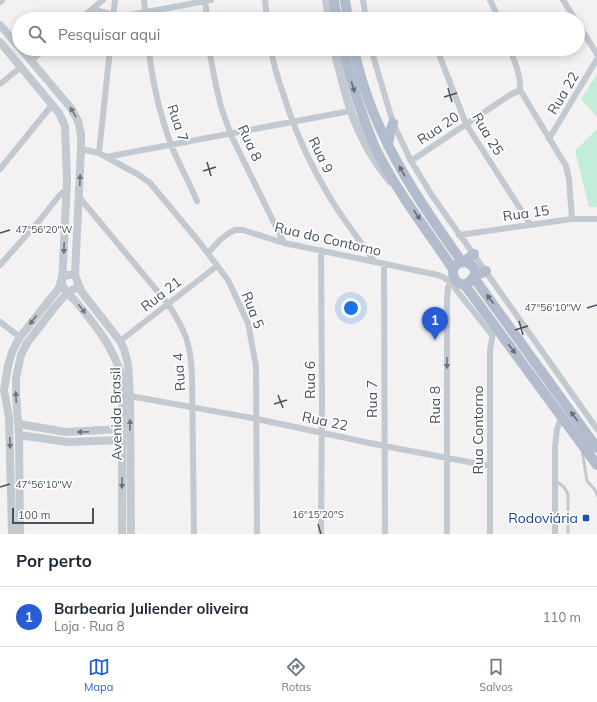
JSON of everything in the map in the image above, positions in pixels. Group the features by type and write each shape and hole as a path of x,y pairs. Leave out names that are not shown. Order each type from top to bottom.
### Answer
{"main road":[{"path":"334,0 336,12"},
{"path":"345,0 347,12"},
{"path":"345,56 363,118 375,146 453,277 460,283 464,284 494,331 562,417 597,465"},
{"path":"356,56 363,87 376,122 410,186 464,262 472,265 475,272 474,277 597,448"},
{"path":"388,146 392,123"},
{"path":"453,277 459,263 464,262 474,254"},
{"path":"464,284 486,271"}],"street":[{"path":"88,12 103,0"},
{"path":"114,12 115,0"},
{"path":"144,0 146,12"},
{"path":"161,12 207,0 207,12"},
{"path":"265,0 266,12"},
{"path":"326,0 328,12"},
{"path":"363,0 365,12"},
{"path":"490,0 496,12"},
{"path":"563,0 571,12"},
{"path":"92,9 100,12"},
{"name":"Avenida Brasil","path":"0,25 12,39"},
{"path":"585,35 597,54"},
{"name":"Avenida Brasil","path":"0,42 63,120 66,133 67,189 62,277 63,287 76,301 111,348 126,376 130,396 122,534"},
{"name":"Avenida Brasil","path":"27,56 71,108 78,121 81,134 75,275 81,291 120,341 127,356 122,440 126,464 131,534"},
{"path":"31,61 37,56"},
{"path":"66,153 71,155 75,154 81,149 99,153 109,56"},
{"name":"Rua 7","path":"150,56 157,99 172,146 197,201"},
{"name":"Rua 8","path":"211,56 221,107 231,135 284,242"},
{"name":"Rua 9","path":"273,56 278,81 292,122 323,186 334,205 374,261"},
{"path":"336,56 350,111 370,153 389,181 402,193"},
{"path":"373,56 392,123 411,161 459,235 474,254 597,429"},
{"name":"Rua 25","path":"440,56 466,124 530,224"},
{"path":"512,56 517,70 520,90 562,158 568,172 572,219"},
{"name":"Rua 22","path":"549,139 597,59"},
{"path":"0,84 21,67"},
{"name":"Rua 20","path":"411,161 510,95 520,90"},
{"path":"0,169 52,105"},
{"path":"106,158 350,111"},
{"path":"66,133 77,131 81,134"},
{"name":"Rua 5","path":"99,153 139,175 150,183 208,253 228,280 248,323 256,366 257,534"},
{"path":"0,265 59,196 67,189"},
{"name":"Rua 4","path":"79,197 168,304 178,320 189,344 192,357 194,534"},
{"name":"Rua 15","path":"459,235 572,219 597,219"},
{"name":"Rua do Contorno","path":"208,253 229,233 235,230 243,230 284,242 443,277 453,277"},
{"name":"Rua 6","path":"320,250 322,433 321,534"},
{"name":"Rua 7","path":"384,264 385,534"},
{"name":"Rua 21","path":"120,341 217,266"},
{"path":"62,277 75,275"},
{"name":"Avenida Brasil","path":"20,534 9,417 2,390 7,380 8,366 12,352 20,337 59,288 62,277"},
{"path":"453,277 494,331"},
{"name":"Rua 8","path":"447,534 447,300 448,287 453,277"},
{"name":"Avenida Brasil","path":"12,534 15,472 19,435 16,378 20,354 67,293 76,288 78,285"},
{"path":"0,322 20,337"},
{"name":"Rua Contorno","path":"490,534 490,351 494,331"},
{"path":"12,352 20,354"},
{"name":"Rua 22","path":"130,396 257,419 384,446 490,466"},
{"path":"555,534 556,435 562,417"},
{"path":"19,424 66,432 93,432 122,429"},
{"path":"19,435 68,442 122,440"}],"lane":[{"path":"582,444 587,481 596,491 597,495"},
{"path":"555,480 564,487 568,494 568,534"}],"green space":[{"path":"597,74 597,117 581,99"},
{"path":"597,129 597,207 589,207 575,151"}],"place":[{"name":"Barbearia Juliender oliveira","path":"435,340"},
{"name":"Rodoviária","path":"586,518"}]}
